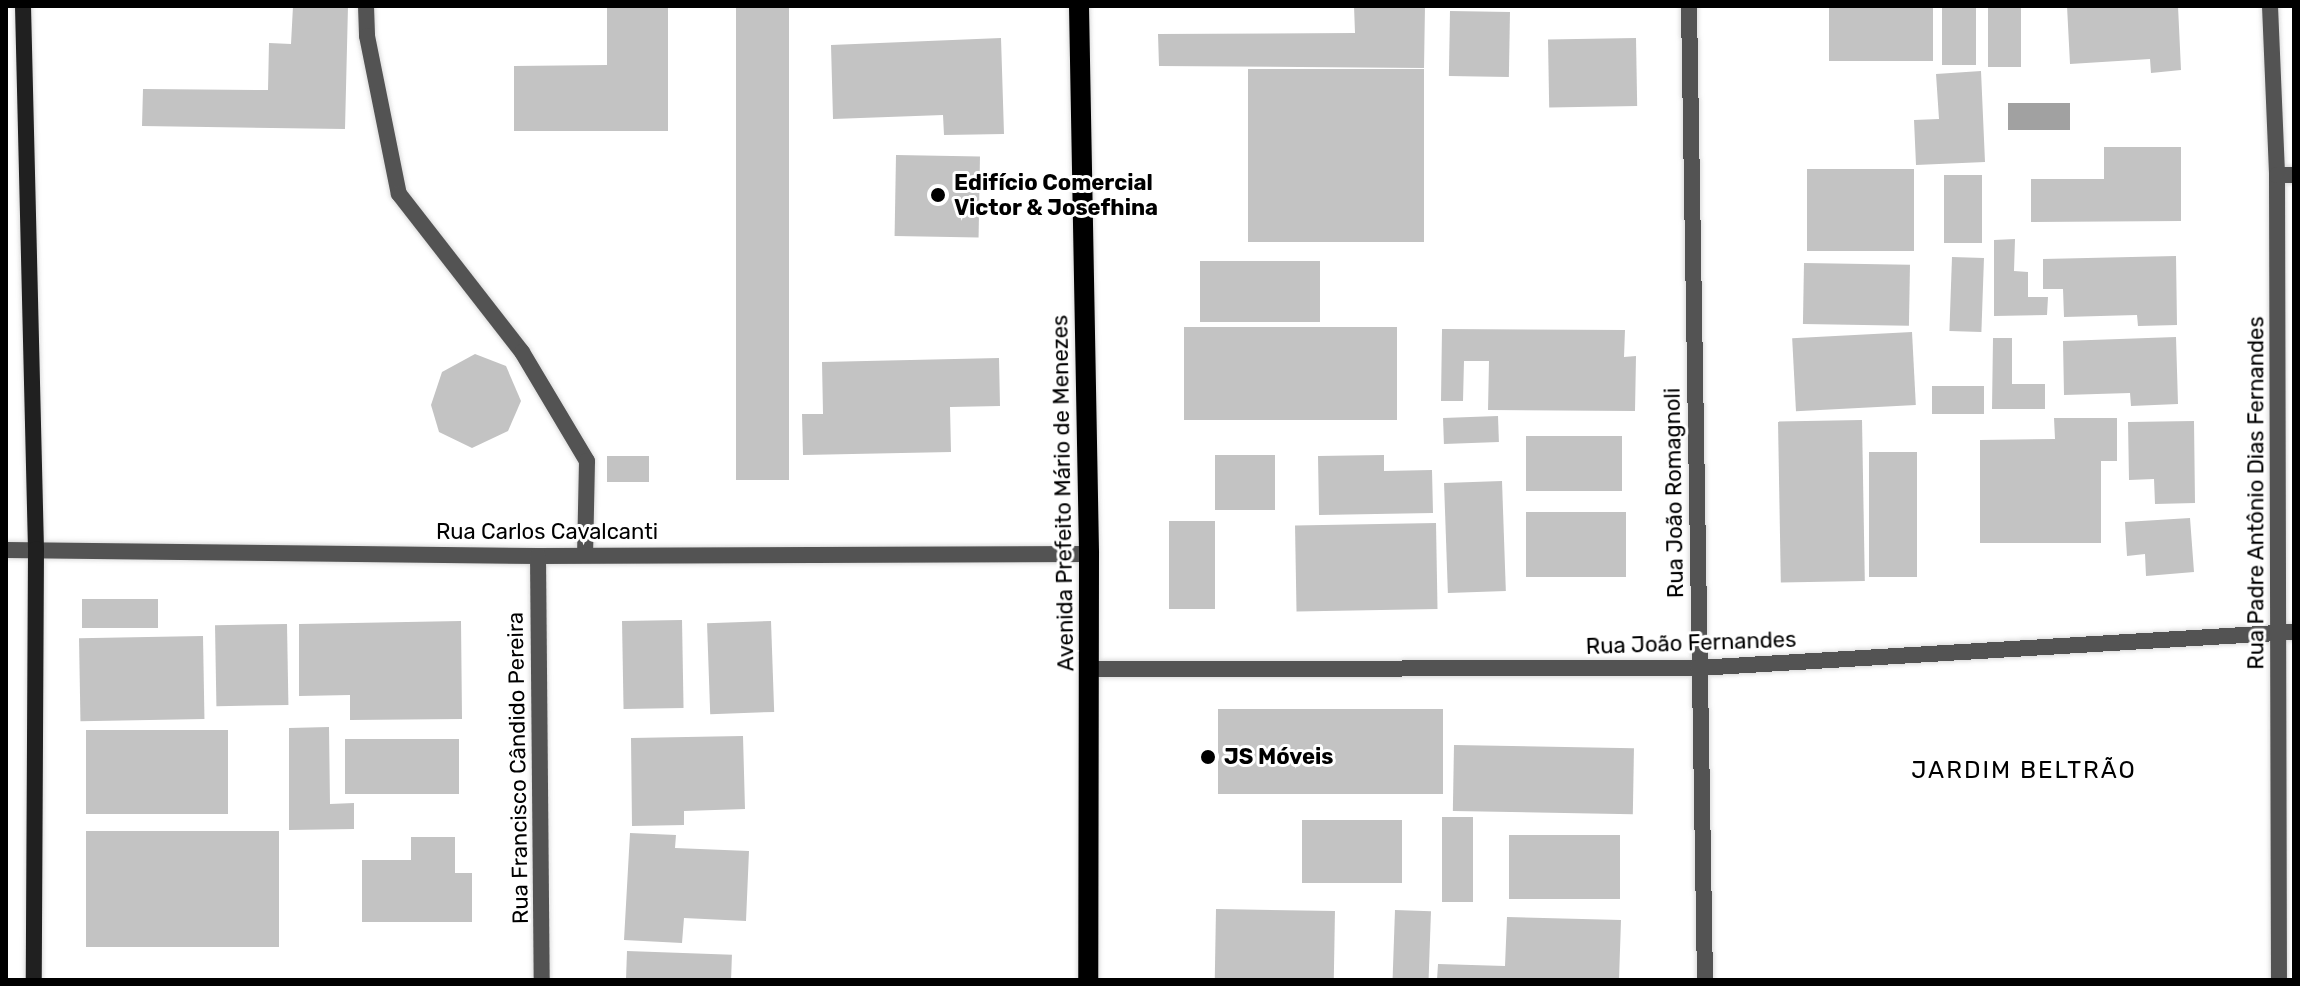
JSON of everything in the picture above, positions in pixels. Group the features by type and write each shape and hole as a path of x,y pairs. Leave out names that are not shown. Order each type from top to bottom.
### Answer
{"main road":[{"path":"23,6 36,549 34,980"},
{"name":"Avenida Prefeito Mário de Menezes","path":"1079,6 1089,554 1088,980"},
{"path":"6,110 25,108"}],"street":[{"path":"366,6 367,36 399,194 522,352 587,461 585,554"},
{"name":"Rua João Romagnoli","path":"1689,6 1705,980"},
{"name":"Rua Padre Antônio Dias Fernandes","path":"2270,6 2286,175 2286,632 2279,980"},
{"name":"Rua Carlos Cavalcanti","path":"6,550 538,556 1089,554"},
{"name":"Rua Francisco Cândido Pereira","path":"538,556 542,980"},
{"name":"Rua João Fernandes","path":"1089,669 1698,668 2286,632"}],"shaded area":[{"path":"2008,103 2070,103 2070,130 2008,130"}],"building":[{"path":"293,6 348,6 345,129 142,126 143,89 268,90 269,43 291,44"},
{"path":"607,6 668,6 668,131 514,131 514,66 607,65"},
{"path":"736,6 789,6 789,480 736,480"},
{"path":"1354,6 1425,6 1424,68 1159,66 1158,34 1355,33"},
{"path":"1829,6 1933,6 1933,61 1829,61"},
{"path":"1942,6 1976,6 1976,65 1942,65"},
{"path":"1988,6 2021,6 2021,67 1988,67"},
{"path":"2067,6 2178,6 2181,70 2151,73 2150,59 2070,64"},
{"path":"1450,11 1510,12 1509,77 1449,76"},
{"path":"1001,38 1004,134 944,135 943,115 833,119 831,45"},
{"path":"1636,38 1637,106 1549,108 1548,40"},
{"path":"1248,69 1424,69 1424,242 1248,242"},
{"path":"1981,71 1985,162 1916,165 1914,120 1939,119 1936,74"},
{"path":"2104,147 2181,147 2181,221 2031,222 2031,179 2104,179"},
{"name":"Edifício Comercial Victor & Josefhina","path":"896,155 980,156 979,237 895,236"},
{"path":"1807,169 1914,169 1914,251 1807,251"},
{"path":"1944,175 1982,175 1982,243 1944,243"},
{"path":"2015,239 2014,271 2028,272 2028,297 2048,297 2047,315 1994,316 1994,240"},
{"path":"2176,256 2177,325 2138,326 2137,315 2064,317 2063,289 2043,289 2043,259"},
{"path":"1952,257 1984,258 1981,332 1949,331"},
{"path":"1200,261 1320,261 1320,322 1200,322"},
{"path":"1804,263 1910,265 1909,326 1803,324"},
{"path":"1184,327 1397,327 1397,420 1184,420"},
{"path":"1442,329 1625,330 1624,357 1636,356 1635,411 1488,410 1489,361 1464,361 1463,401 1441,401"},
{"path":"1912,332 1916,405 1796,411 1792,338"},
{"path":"2176,337 2178,404 2131,406 2130,393 2064,395 2063,341"},
{"path":"1993,338 2012,338 2012,384 2045,384 2045,409 1992,409"},
{"path":"475,354 506,366 521,401 508,431 472,448 439,432 431,405 442,372"},
{"path":"999,358 1000,406 950,407 951,452 803,455 802,414 823,414 822,362"},
{"path":"1932,386 1984,386 1984,414 1932,414"},
{"path":"1498,416 1499,442 1444,444 1443,418"},
{"path":"2054,418 2117,418 2117,461 2101,461 2101,543 1980,543 1980,440 2055,439"},
{"path":"1862,420 1865,581 1781,582 1778,421"},
{"path":"2194,421 2195,503 2155,504 2154,479 2129,480 2128,422"},
{"path":"1526,436 1622,436 1622,491 1526,491"},
{"path":"1869,452 1917,452 1917,577 1869,577"},
{"path":"1215,455 1275,455 1275,510 1215,510"},
{"path":"1384,455 1384,471 1432,470 1433,513 1319,515 1318,456"},
{"path":"607,456 649,456 649,482 607,482"},
{"path":"1502,481 1506,591 1448,593 1444,483"},
{"path":"1526,512 1626,512 1626,577 1526,577"},
{"path":"2190,518 2194,572 2146,576 2145,554 2127,556 2125,522"},
{"path":"1169,521 1215,521 1215,609 1169,609"},
{"path":"1436,523 1438,609 1297,611 1295,525"},
{"path":"82,599 158,599 158,628 82,628"},
{"path":"682,620 684,708 624,709 622,621"},
{"path":"461,621 462,719 350,720 350,695 299,696 299,624"},
{"path":"771,621 774,712 710,714 707,623"},
{"path":"287,624 288,705 216,706 215,625"},
{"path":"203,636 204,719 80,721 79,638"},
{"path":"1218,709 1443,709 1443,794 1218,794"},
{"path":"329,727 330,804 354,803 354,829 289,830 289,728"},
{"path":"86,730 228,730 228,814 86,814"},
{"path":"743,736 745,809 684,811 684,825 632,826 631,738"},
{"path":"345,739 459,739 459,794 345,794"},
{"path":"1454,745 1634,748 1633,814 1453,811"},
{"path":"1442,817 1473,817 1473,902 1442,902"},
{"path":"1302,820 1402,820 1402,883 1302,883"},
{"path":"86,831 279,831 279,947 86,947"},
{"path":"630,833 676,835 675,848 749,851 746,921 684,918 682,943 624,940"},
{"path":"1509,835 1620,835 1620,899 1509,899"},
{"path":"411,837 455,837 455,873 472,873 472,922 362,922 362,860 411,860"},
{"path":"1216,909 1335,911 1334,980 1215,980"},
{"path":"1395,910 1431,911 1429,980 1393,980"},
{"path":"1507,917 1621,920 1619,980 1437,980 1438,964 1505,966"},
{"path":"627,951 732,955 731,980 626,980"}],"place":[{"name":"Edifício Comercial Victor & Josefhina","path":"938,195"},
{"name":"JS Móveis","path":"1208,757"}],"district":[{"name":"JARDIM BELTRÃO","path":"2024,771"}]}
